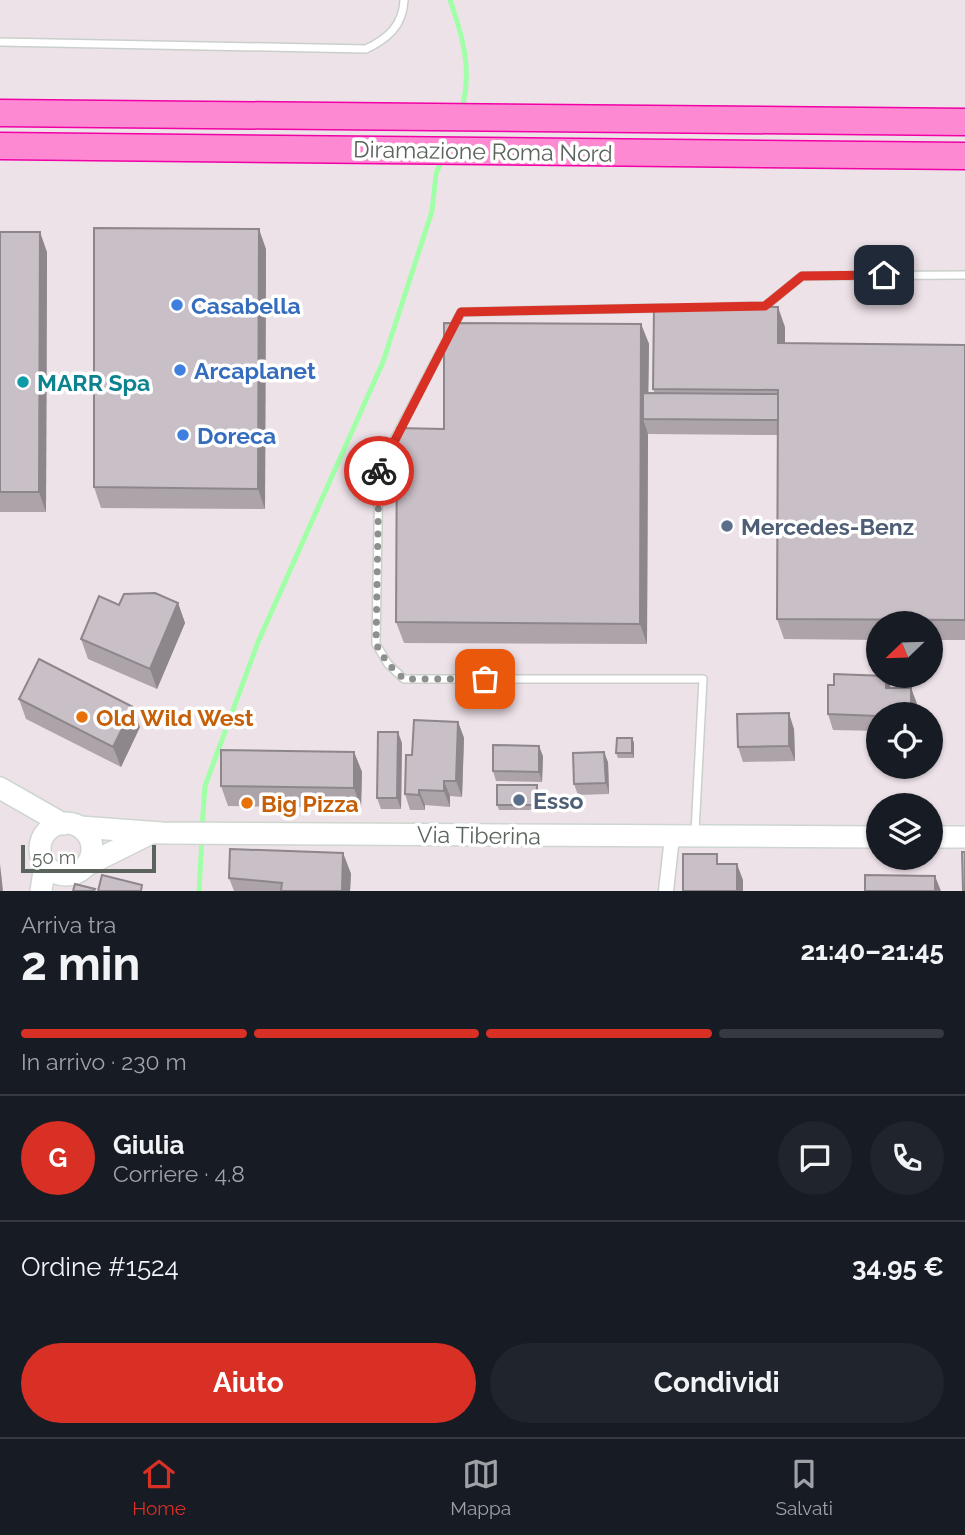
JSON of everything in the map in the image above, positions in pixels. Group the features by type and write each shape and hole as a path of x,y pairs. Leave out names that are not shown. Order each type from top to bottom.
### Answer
{"highway":[{"name":"Diramazione Roma Nord","path":"0,113 965,122"},
{"name":"Diramazione Roma Nord","path":"0,146 965,156"}],"main road":[{"name":"Via Tiberina","path":"0,788 71,826 157,833 866,837"},
{"path":"0,788 24,813 43,855 57,873 74,877 157,833"},
{"path":"41,891 43,855 48,832 71,826 90,840 92,849 74,877"},
{"path":"943,837 965,837"}],"street":[{"path":"666,891 672,837"}],"lane":[{"path":"0,42 366,48 385,40 399,22 404,0"},
{"path":"710,307 765,306 802,276 965,275"},
{"path":"668,308 461,312 379,468 376,644 388,664 404,679 703,679 695,837"}],"building":[{"path":"94,228 259,229 258,489 94,487"},
{"name":"MARR Spa","path":"0,232 40,232 39,492 0,492"},
{"path":"654,306 778,307 778,343 965,345 965,620 943,620 943,611 866,611 866,619 777,619 778,390 653,389"},
{"path":"444,323 641,324 640,624 396,622 397,428 444,429"},
{"path":"643,393 778,394 778,420 643,419"},
{"path":"155,593 178,603 150,669 81,639 99,596 119,605 124,594"},
{"path":"39,659 133,707 113,747 19,699"},
{"path":"834,674 866,675 866,688 911,688 911,702 866,702 866,716 828,714 828,685 834,685"},
{"path":"789,713 789,746 738,747 737,714"},
{"path":"414,720 458,722 456,781 444,781 444,791 419,790 419,795 405,794 406,755 412,755"},
{"path":"378,732 398,732 397,798 377,798"},
{"path":"617,738 632,738 632,753 616,753"},
{"path":"493,745 539,746 539,772 493,771"},
{"path":"221,750 354,752 354,788 221,786"},
{"path":"604,752 606,783 574,784 573,753"},
{"name":"Esso","path":"497,785 537,785 536,805 497,805"},
{"path":"230,849 343,853 342,891 281,891 282,883 229,878"},
{"path":"962,852 965,852 965,891 963,891"},
{"path":"683,854 717,854 717,864 737,864 737,891 683,891"},
{"path":"102,875 142,885 141,891 98,891"},
{"path":"865,875 935,876 935,891 865,891"},
{"path":"75,884 95,889 73,891"}],"waterway":[{"path":"450,0 465,55 465,97 461,111"},
{"path":"202,828 205,786 258,642 383,362 432,211 436,174 442,159"},
{"path":"199,891 202,838"}],"way so far":[{"path":"379,471 376,644 388,664 404,679 485,679"}],"place":[{"name":"Casabella","path":"177,305"},
{"name":"Arcaplanet","path":"180,370"},
{"name":"MARR Spa","path":"23,382"},
{"name":"Doreca","path":"183,435"},
{"name":"Mercedes-Benz","path":"727,526"},
{"name":"Old Wild West","path":"82,717"},
{"name":"Esso","path":"519,800"},
{"name":"Big Pizza","path":"247,803"}],"route":[{"path":"379,471 461,312 765,306 802,276 884,275"}]}
